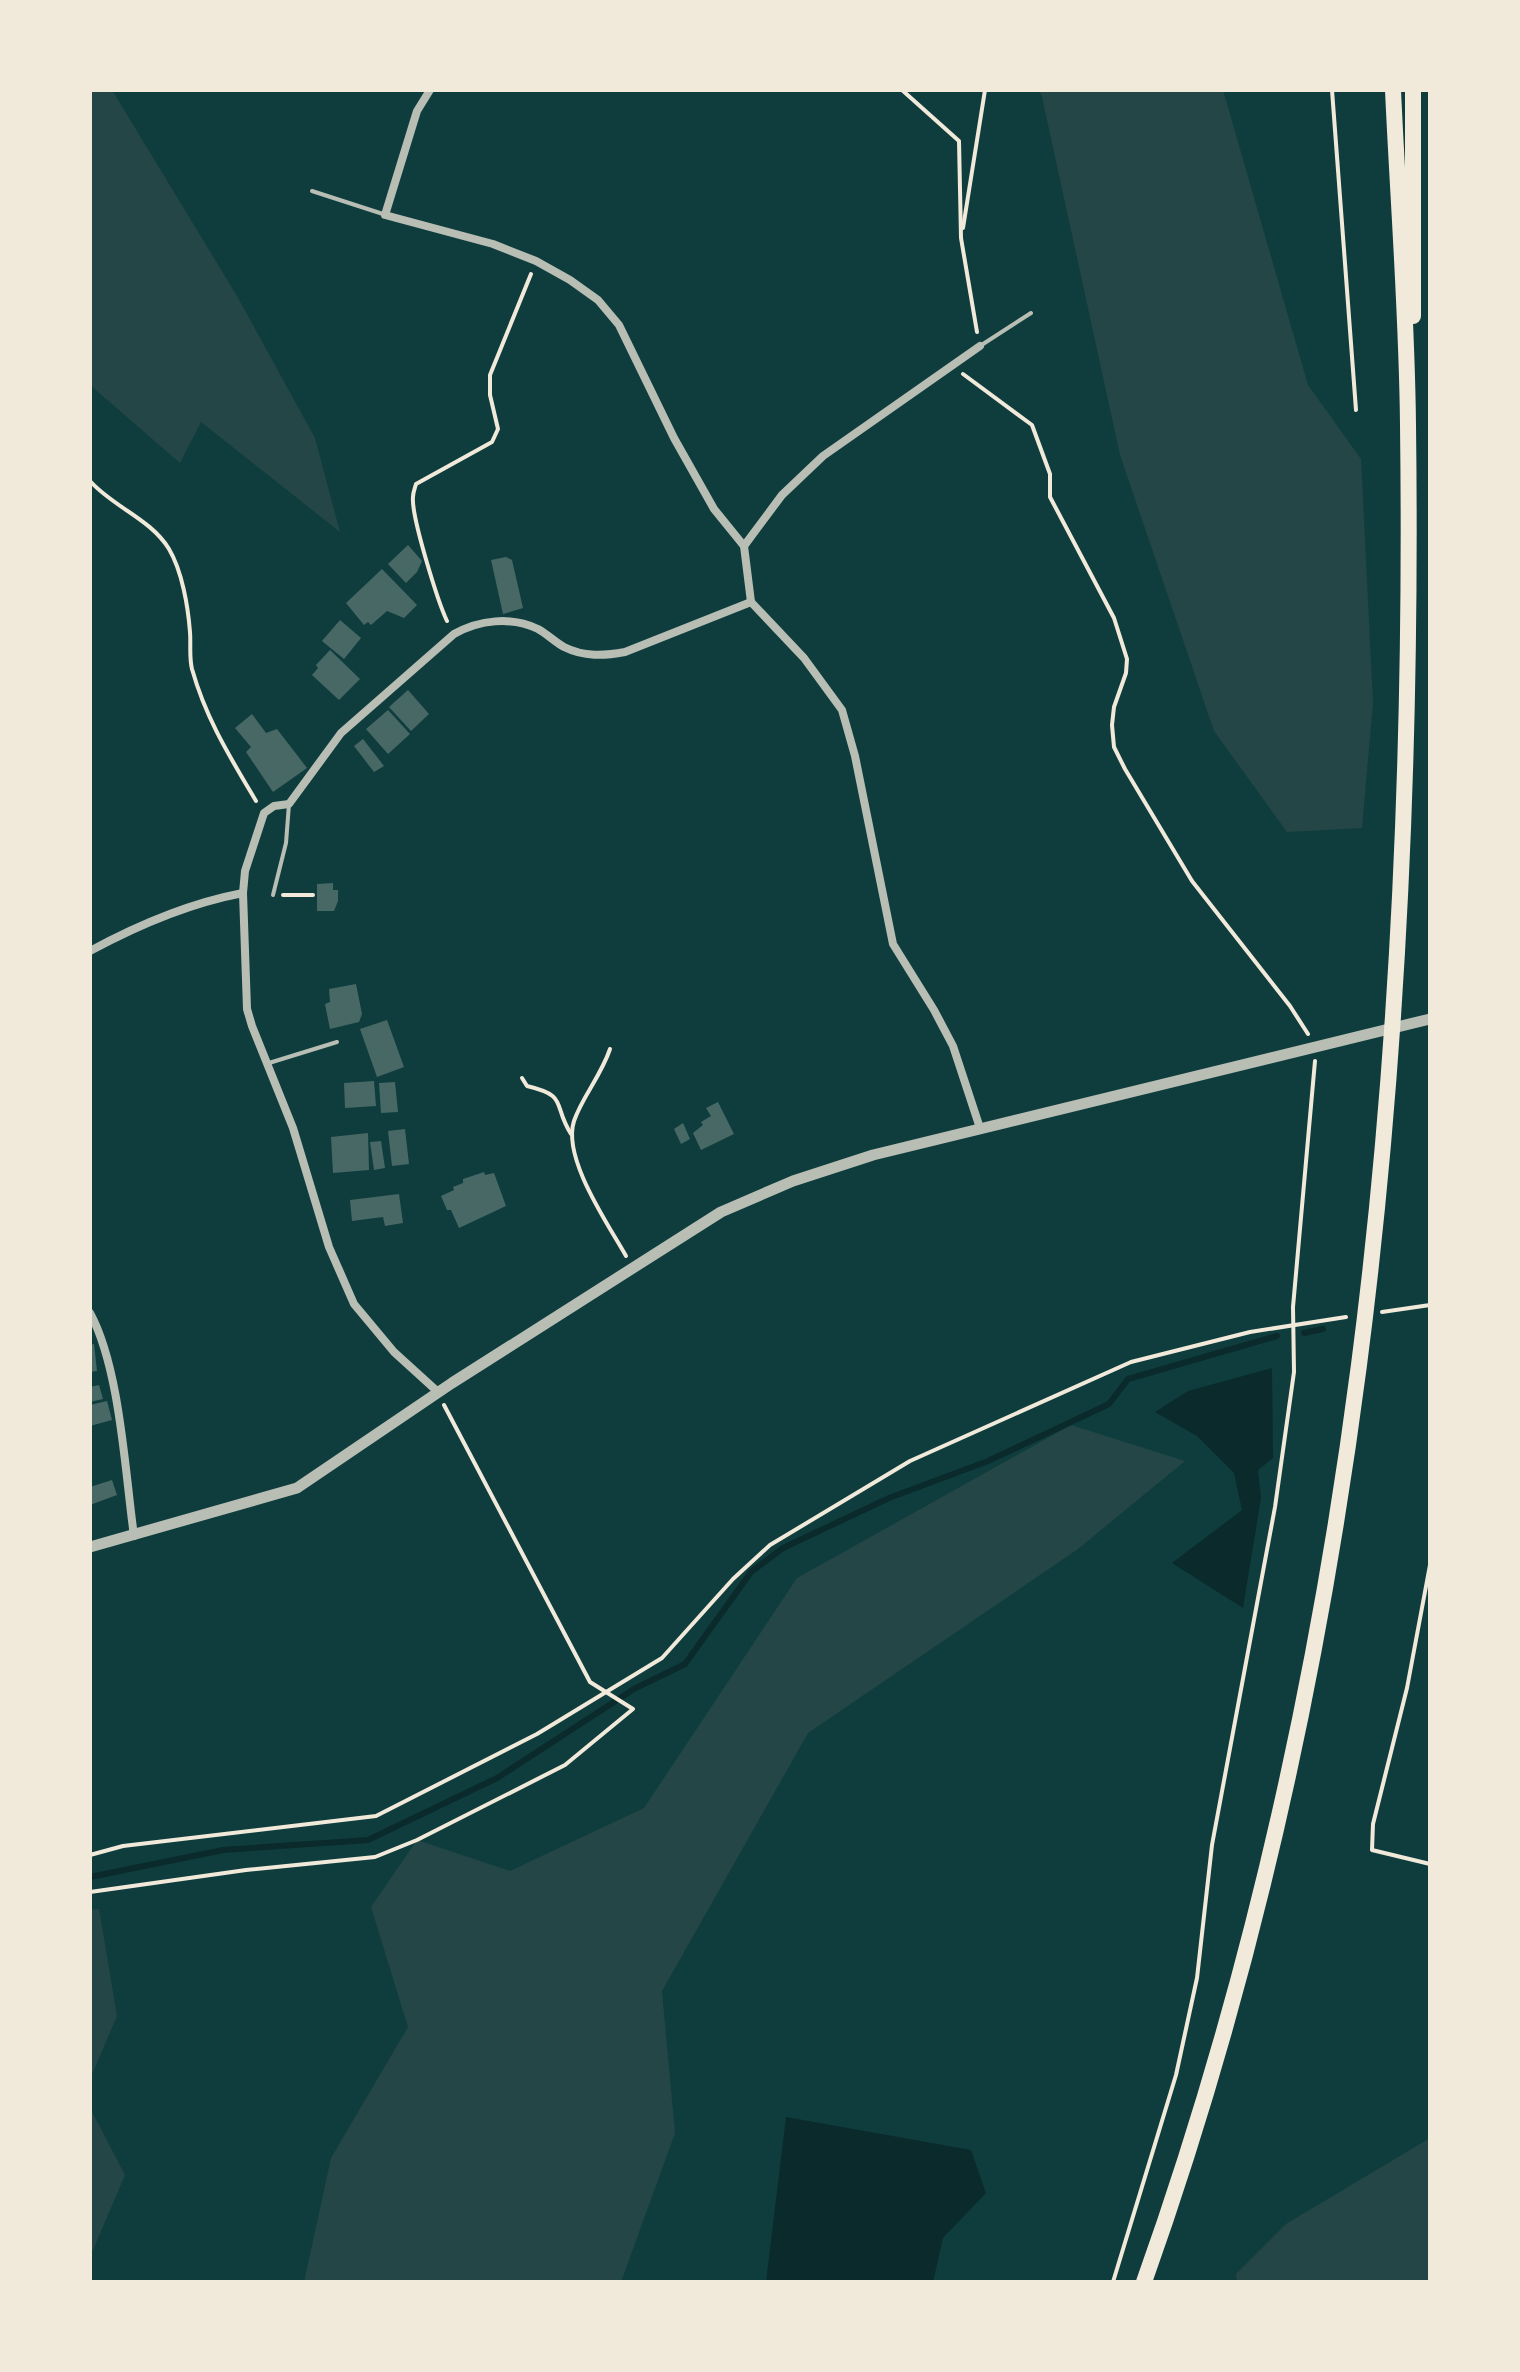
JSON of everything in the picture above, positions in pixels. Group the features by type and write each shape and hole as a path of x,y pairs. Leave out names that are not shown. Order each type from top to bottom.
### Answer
{"highway":[{"path":"1383,90 1407,622"},
{"path":"1393,90 1408,421"},
{"path":"1144,2282 1241,1976 1298,1735 1342,1494 1373,1264 1398,955 1407,622 1408,421 1414,282 1413,90"}],"street":[{"path":"430,90 417,111 385,215 493,244 536,261 598,300 619,325 687,462 714,509 744,546 751,602 804,658 842,710 855,756 893,944 953,1046 980,1128"},
{"path":"744,546 782,495 823,456 980,346"},
{"path":"438,1392 394,1352 354,1304 329,1247 293,1128 247,1009 243,893 245,871 264,813 274,806 289,804 341,733 454,634 471,625 518,622 538,630 564,647 603,656 625,652 751,602"},
{"path":"90,951 125,932 211,899 243,893"},
{"path":"90,1547 297,1488 438,1392 721,1212 793,1181 873,1155 1430,1019"},
{"path":"90,1313 113,1383 134,1536"}],"lane":[{"path":"312,191 385,215"},
{"path":"980,346 1031,313"},
{"path":"273,895 286,843 289,804"},
{"path":"269,1063 337,1042"}],"path":[{"path":"902,90 959,141 961,238 980,346"},
{"path":"961,238 985,90"},
{"path":"1332,90 1356,410"},
{"path":"454,634 440,607 415,517 413,497 416,484 492,442 498,429 490,395 490,375 536,261"},
{"path":"953,367 1032,425 1050,474 1050,497 1123,641 1126,673 1114,707 1114,747 1192,881 1290,1006 1315,1047 1316,1071 1293,1324 1294,1372 1277,1492 1212,1845 1197,1978 1176,2075 1113,2282"},
{"path":"90,481 119,508 147,525 172,555 177,565 190,629 191,664 200,694 215,733 264,813"},
{"path":"90,492 96,488"},
{"path":"273,895 313,895"},
{"path":"610,1049 604,1069 574,1121 573,1136 579,1167 591,1194 633,1269"},
{"path":"522,1078 527,1086 550,1091 560,1102 561,1118 573,1136"},
{"path":"1369,1314 1430,1305"},
{"path":"90,1855 123,1846 376,1816 537,1734 662,1658 733,1579 770,1545 910,1461 1131,1362 1293,1324 1354,1316"},
{"path":"90,1892 246,1870 375,1857 417,1840 565,1765 633,1709 590,1682 438,1392"},
{"path":"1430,1565 1407,1688 1373,1824 1372,1850 1430,1864"}],"shaded area":[{"path":"90,90 112,90 237,296 315,438 340,532 201,422 180,463 90,385"},
{"path":"1039,90 1223,90 1308,385 1361,459 1373,703 1362,828 1287,832 1214,731 1120,455"},
{"path":"1272,1368 1273,1458 1258,1470 1261,1498 1243,1608 1172,1563 1242,1510 1234,1473 1197,1436 1155,1412 1188,1391"},
{"path":"1071,1425 1185,1461 1078,1549 808,1733 662,1991 675,2133 621,2282 304,2282 331,2158 408,2027 371,1907 417,1840 510,1871 644,1808 797,1578"},
{"path":"99,1909 117,2016 90,2079 90,1910"},
{"path":"90,2108 125,2175 90,2257"},
{"path":"786,2117 971,2150 986,2193 943,2238 933,2282 766,2282"},
{"path":"1430,2138 1430,2282 1237,2282 1236,2274 1286,2224"}],"building":[{"path":"408,545 422,561 417,572 406,583 388,564"},
{"path":"506,557 512,560 523,608 503,614 491,560"},
{"path":"382,569 417,605 404,618 387,611 371,625 368,622 364,625 346,603"},
{"path":"340,620 361,638 344,659 322,641"},
{"path":"330,650 360,679 339,700 312,675 318,668 316,665"},
{"path":"408,690 429,714 411,731 389,707"},
{"path":"388,710 410,734 388,754 366,729"},
{"path":"252,714 266,733 277,729 307,768 273,792 246,752 251,747 235,728"},
{"path":"363,739 384,766 374,772 354,746"},
{"path":"333,883 333,890 338,890 334,911 317,911 317,884"},
{"path":"356,984 362,1014 359,1022 330,1029 325,1004 330,1002 329,989"},
{"path":"387,1020 404,1067 377,1077 360,1029"},
{"path":"374,1081 376,1106 345,1108 344,1083"},
{"path":"395,1082 398,1112 381,1113 379,1083"},
{"path":"718,1102 734,1134 701,1150 693,1133 703,1125 701,1122 711,1116 706,1108"},
{"path":"683,1123 690,1139 681,1144 674,1129"},
{"path":"405,1129 409,1164 392,1166 388,1131"},
{"path":"368,1133 369,1170 333,1173 331,1137"},
{"path":"381,1141 385,1168 374,1170 370,1142"},
{"path":"484,1172 485,1175 494,1173 506,1206 459,1228 441,1196 454,1190 453,1187 463,1183 463,1179"},
{"path":"399,1194 403,1223 385,1226 383,1217 352,1221 350,1200"},
{"path":"94,1344 97,1371 90,1372 90,1345"},
{"path":"99,1385 103,1399 90,1402 90,1387"},
{"path":"107,1401 112,1420 90,1426 90,1405"},
{"path":"112,1480 117,1495 90,1505 90,1487"}],"waterway":[{"path":"1304,1333 1323,1329"},
{"path":"90,1877 223,1850 368,1840 497,1778 634,1689 685,1664 751,1572 783,1548 889,1498 988,1461 1109,1404 1128,1379 1277,1336"}]}
